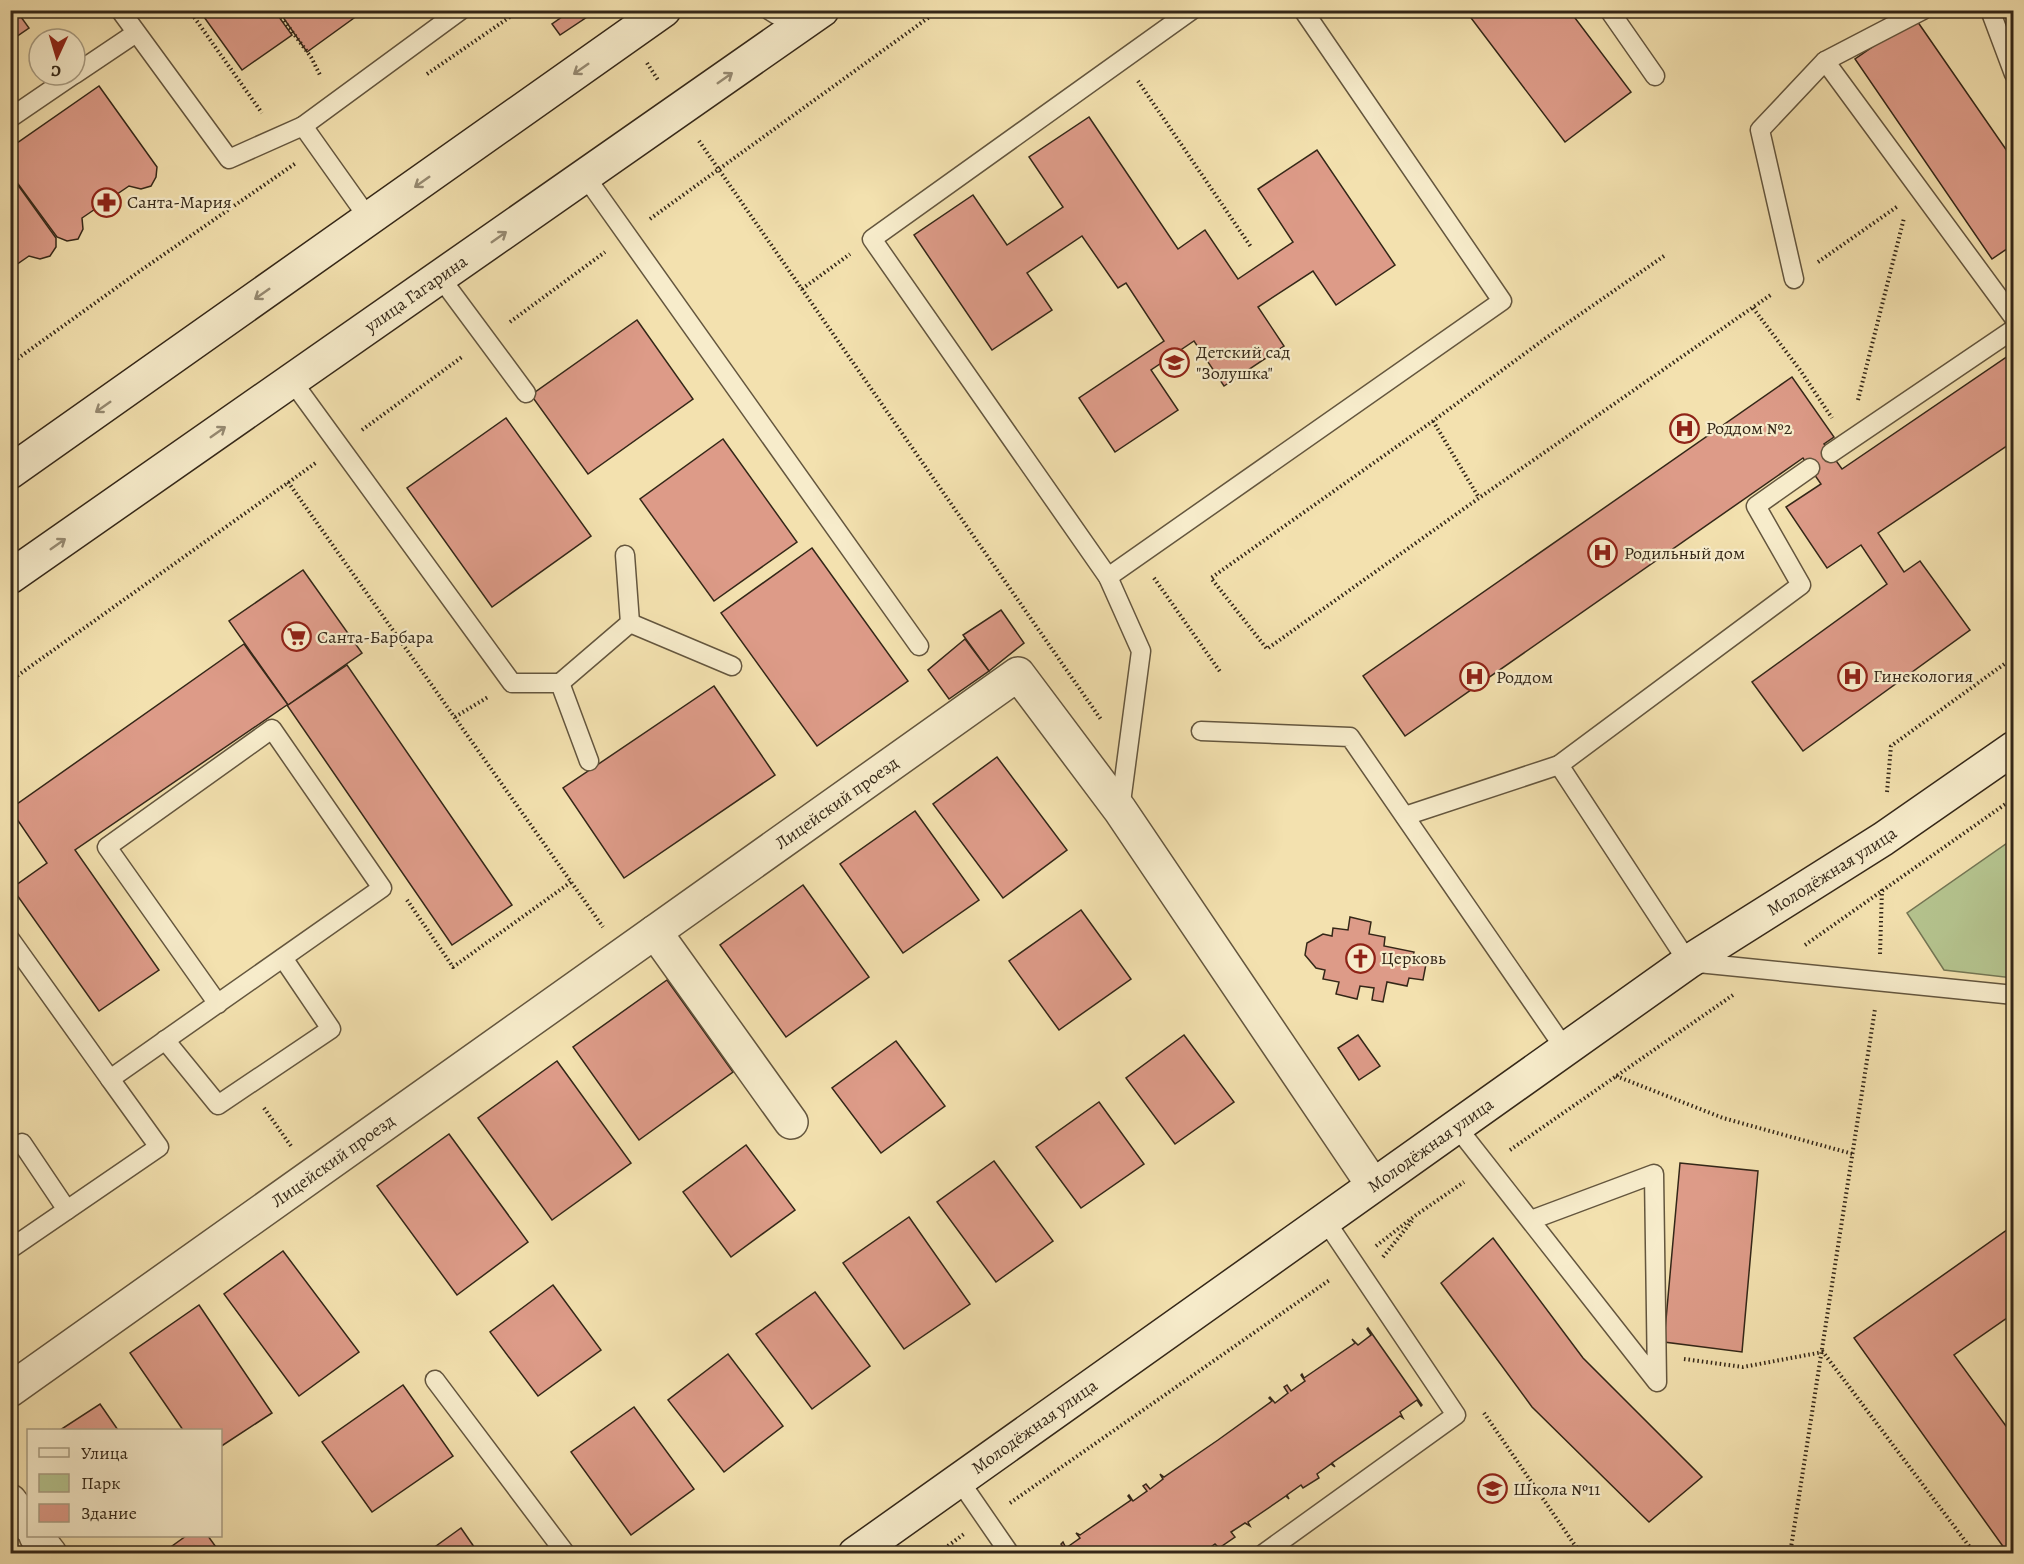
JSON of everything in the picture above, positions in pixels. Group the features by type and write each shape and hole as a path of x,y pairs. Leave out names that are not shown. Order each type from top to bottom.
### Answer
{"street":[{"path":"10,472 664,10"},
{"name":"улица Гагарина","path":"10,578 815,15"},
{"name":"Лицейский проезд","path":"10,1390 1018,674 1120,810"},
{"name":"Молодёжная улица","path":"855,1554 1688,962 1883,839 2013,748"},
{"path":"1120,810 1373,1185"},
{"path":"655,933 791,1122"},
{"path":"10,1501 27,1524"},
{"path":"37,1537 50,1554"}],"lane":[{"path":"120,10 229,159 303,126 461,10"},
{"path":"769,10 777,15 815,15"},
{"path":"1120,810 1141,651 1108,577 872,239 1192,10"},
{"path":"1108,577 1502,301 1303,10"},
{"path":"1609,10 1655,76"},
{"path":"1794,279 1760,130 1825,61 1923,10"},
{"path":"1990,10 2013,74"},
{"path":"87,65 136,33"},
{"path":"1825,61 2013,318"},
{"path":"10,118 55,87"},
{"path":"303,126 369,219"},
{"path":"585,176 919,646"},
{"path":"441,277 526,393"},
{"path":"1831,453 2013,329"},
{"path":"292,381 512,683 560,683 630,623"},
{"path":"1405,816 1559,765 1801,585 1756,506 1810,468"},
{"path":"625,555 630,623"},
{"path":"630,623 732,666"},
{"path":"560,683 589,761"},
{"path":"110,1079 218,1004 382,888 272,729 107,847 218,1004"},
{"path":"1201,731 1350,737 1565,1049"},
{"path":"1559,765 1688,962 2013,995"},
{"path":"10,939 159,1147 10,1249"},
{"path":"165,1040 218,1105 331,1029 283,958"},
{"path":"1456,1126 1658,1382 1654,1174 1531,1220"},
{"path":"22,1143 67,1210"},
{"path":"1263,1554 1456,1415 1324,1220"},
{"path":"435,1380 566,1554"},
{"path":"959,1480 1010,1554"}],"path":[{"path":"189,10 297,163"},
{"path":"276,10 310,57 335,103"},
{"path":"424,76 520,10"},
{"path":"628,36 679,110"},
{"path":"1123,59 1251,247"},
{"path":"10,363 319,148"},
{"path":"713,161 1127,756"},
{"path":"1664,256 1211,578 1267,649 1901,204"},
{"path":"1848,441 1905,211"},
{"path":"802,289 872,239"},
{"path":"1753,308 1800,370 1848,441"},
{"path":"1433,421 1479,498"},
{"path":"288,482 623,956"},
{"path":"1139,556 1221,673"},
{"path":"1790,1554 1880,981 1883,839 1892,746 2013,657"},
{"path":"455,717 512,683"},
{"path":"400,891 453,967 571,882"},
{"path":"1616,1076 1723,1118 1853,1155"},
{"path":"248,1085 312,1176"},
{"path":"1657,1355 1743,1367 1822,1352"},
{"path":"1822,1352 1975,1554"}],"green space":[{"path":"2013,839 2013,978 1944,970 1907,913"}],"building":[{"path":"10,10 16,10 28,27 10,41"},
{"path":"199,10 274,10 292,35 242,70"},
{"path":"278,10 365,10 307,52"},
{"path":"572,10 582,10 587,17 560,35 552,24"},
{"path":"1465,10 1569,10 1631,92 1565,142"},
{"path":"1915,18 2014,161 2014,244 1992,259 1855,59"},
{"path":"99,86 157,167 156,177 151,186 141,189 129,186 82,218 83,229 78,239 67,241 57,237 10,173 10,148"},
{"path":"1089,117 1178,249 1205,230 1238,279 1293,242 1258,189 1317,150 1395,265 1336,305 1313,271 1258,307 1284,346 1224,386 1194,341 1151,370 1178,410 1115,452 1079,398 1164,341 1126,283 1118,288 1082,236 1027,273 1052,310 992,350 914,235 973,195 1007,245 1063,207 1029,157"},
{"path":"10,174 56,238 56,247 50,256 40,259 29,256 10,269"},
{"path":"637,320 693,399 588,474 531,395"},
{"name":"Родильный дом","path":"2014,352 2014,441 1878,533 1904,572 1920,561 1970,630 1803,751 1752,682 1887,584 1861,545 1827,568 1786,507 1821,484 1803,458 1405,736 1363,676 1792,377 1834,437 1824,444 1842,469"},
{"path":"506,418 591,536 492,607 407,488"},
{"path":"723,439 797,542 714,601 640,499"},
{"path":"812,548 908,681 817,746 721,613"},
{"name":"Санта-Барбара","path":"303,570 362,653 288,705 229,621"},
{"path":"1001,610 1024,643 989,671 963,635"},
{"path":"965,639 989,671 949,699 928,670"},
{"path":"244,644 288,705 347,665 512,905 452,945 287,705 75,850 159,970 99,1011 12,888 47,863 10,809"},
{"path":"714,686 775,775 624,878 563,788"},
{"path":"997,757 1067,850 1003,898 933,804"},
{"path":"915,811 979,900 903,953 840,864"},
{"path":"803,885 869,977 786,1037 720,945"},
{"path":"1081,910 1131,979 1059,1030 1009,961"},
{"name":"Церковь","path":"1350,917 1371,922 1369,934 1385,937 1384,946 1414,952 1412,961 1426,964 1423,980 1409,978 1407,986 1387,982 1383,1002 1372,1000 1374,988 1360,986 1357,999 1336,994 1339,982 1323,979 1325,970 1316,968 1305,955 1307,943 1323,934 1332,936 1333,928 1348,930"},
{"path":"667,980 733,1072 639,1140 573,1047"},
{"path":"1184,1035 1234,1102 1175,1144 1126,1078"},
{"path":"1358,1035 1380,1066 1359,1080 1338,1048"},
{"path":"896,1041 945,1106 881,1153 832,1088"},
{"path":"557,1061 631,1163 552,1220 478,1118"},
{"path":"1099,1102 1144,1164 1081,1208 1036,1147"},
{"path":"449,1134 528,1242 457,1295 377,1186"},
{"path":"746,1145 795,1210 731,1257 683,1192"},
{"path":"994,1161 1053,1241 996,1282 937,1202"},
{"path":"1680,1163 1758,1171 1742,1352 1664,1342"},
{"path":"909,1217 970,1304 904,1349 843,1263"},
{"path":"2014,1225 2014,1313 1954,1355 2014,1437 2014,1548 2007,1552 1854,1338"},
{"path":"1493,1238 1583,1358 1702,1477 1649,1522 1532,1407 1441,1283"},
{"path":"283,1251 359,1352 299,1396 224,1294"},
{"path":"553,1285 601,1350 538,1396 490,1332"},
{"path":"815,1292 870,1366 812,1409 756,1334"},
{"path":"199,1305 272,1413 222,1446 222,1429 182,1429 130,1353"},
{"path":"1368,1328 1422,1405 1421,1406 1417,1400 1400,1412 1403,1418 1400,1416 1332,1463 1335,1467 1331,1464 1317,1474 1319,1478 1303,1488 1301,1485 1287,1495 1289,1499 1286,1496 1248,1522 1250,1526 1245,1523 1231,1532 1235,1537 1219,1548 1215,1544 1201,1554 1068,1554 1061,1544 1063,1542 1066,1548 1080,1538 1076,1533 1080,1535 1131,1500 1129,1495 1133,1501 1147,1491 1143,1486 1146,1484 1150,1489 1163,1479 1160,1474 1164,1477 1218,1440 1272,1401 1270,1397 1275,1403 1288,1393 1284,1387 1287,1385 1291,1391 1305,1381 1302,1374 1304,1378 1355,1343 1352,1339 1358,1345 1371,1335"},
{"path":"728,1354 783,1426 724,1472 668,1400"},
{"path":"403,1385 453,1456 372,1512 322,1442"},
{"path":"100,1404 117,1429 62,1429"},
{"path":"634,1407 694,1489 631,1535 571,1452"},
{"path":"461,1528 479,1554 425,1554"},
{"path":"185,1537 209,1537 221,1554 161,1554"}],"place":[{"name":"Санта-Мария","path":"106,202"},
{"name":"Детский сад \"Золушка\"","path":"1175,362"},
{"name":"Роддом №2","path":"1685,428"},
{"name":"Родильный дом","path":"1603,553"},
{"name":"Санта-Барбара","path":"296,637"},
{"name":"Гинекология","path":"1852,676"},
{"name":"Роддом","path":"1475,677"},
{"name":"Церковь","path":"1360,958"},
{"name":"Школа №11","path":"1492,1489"}]}
